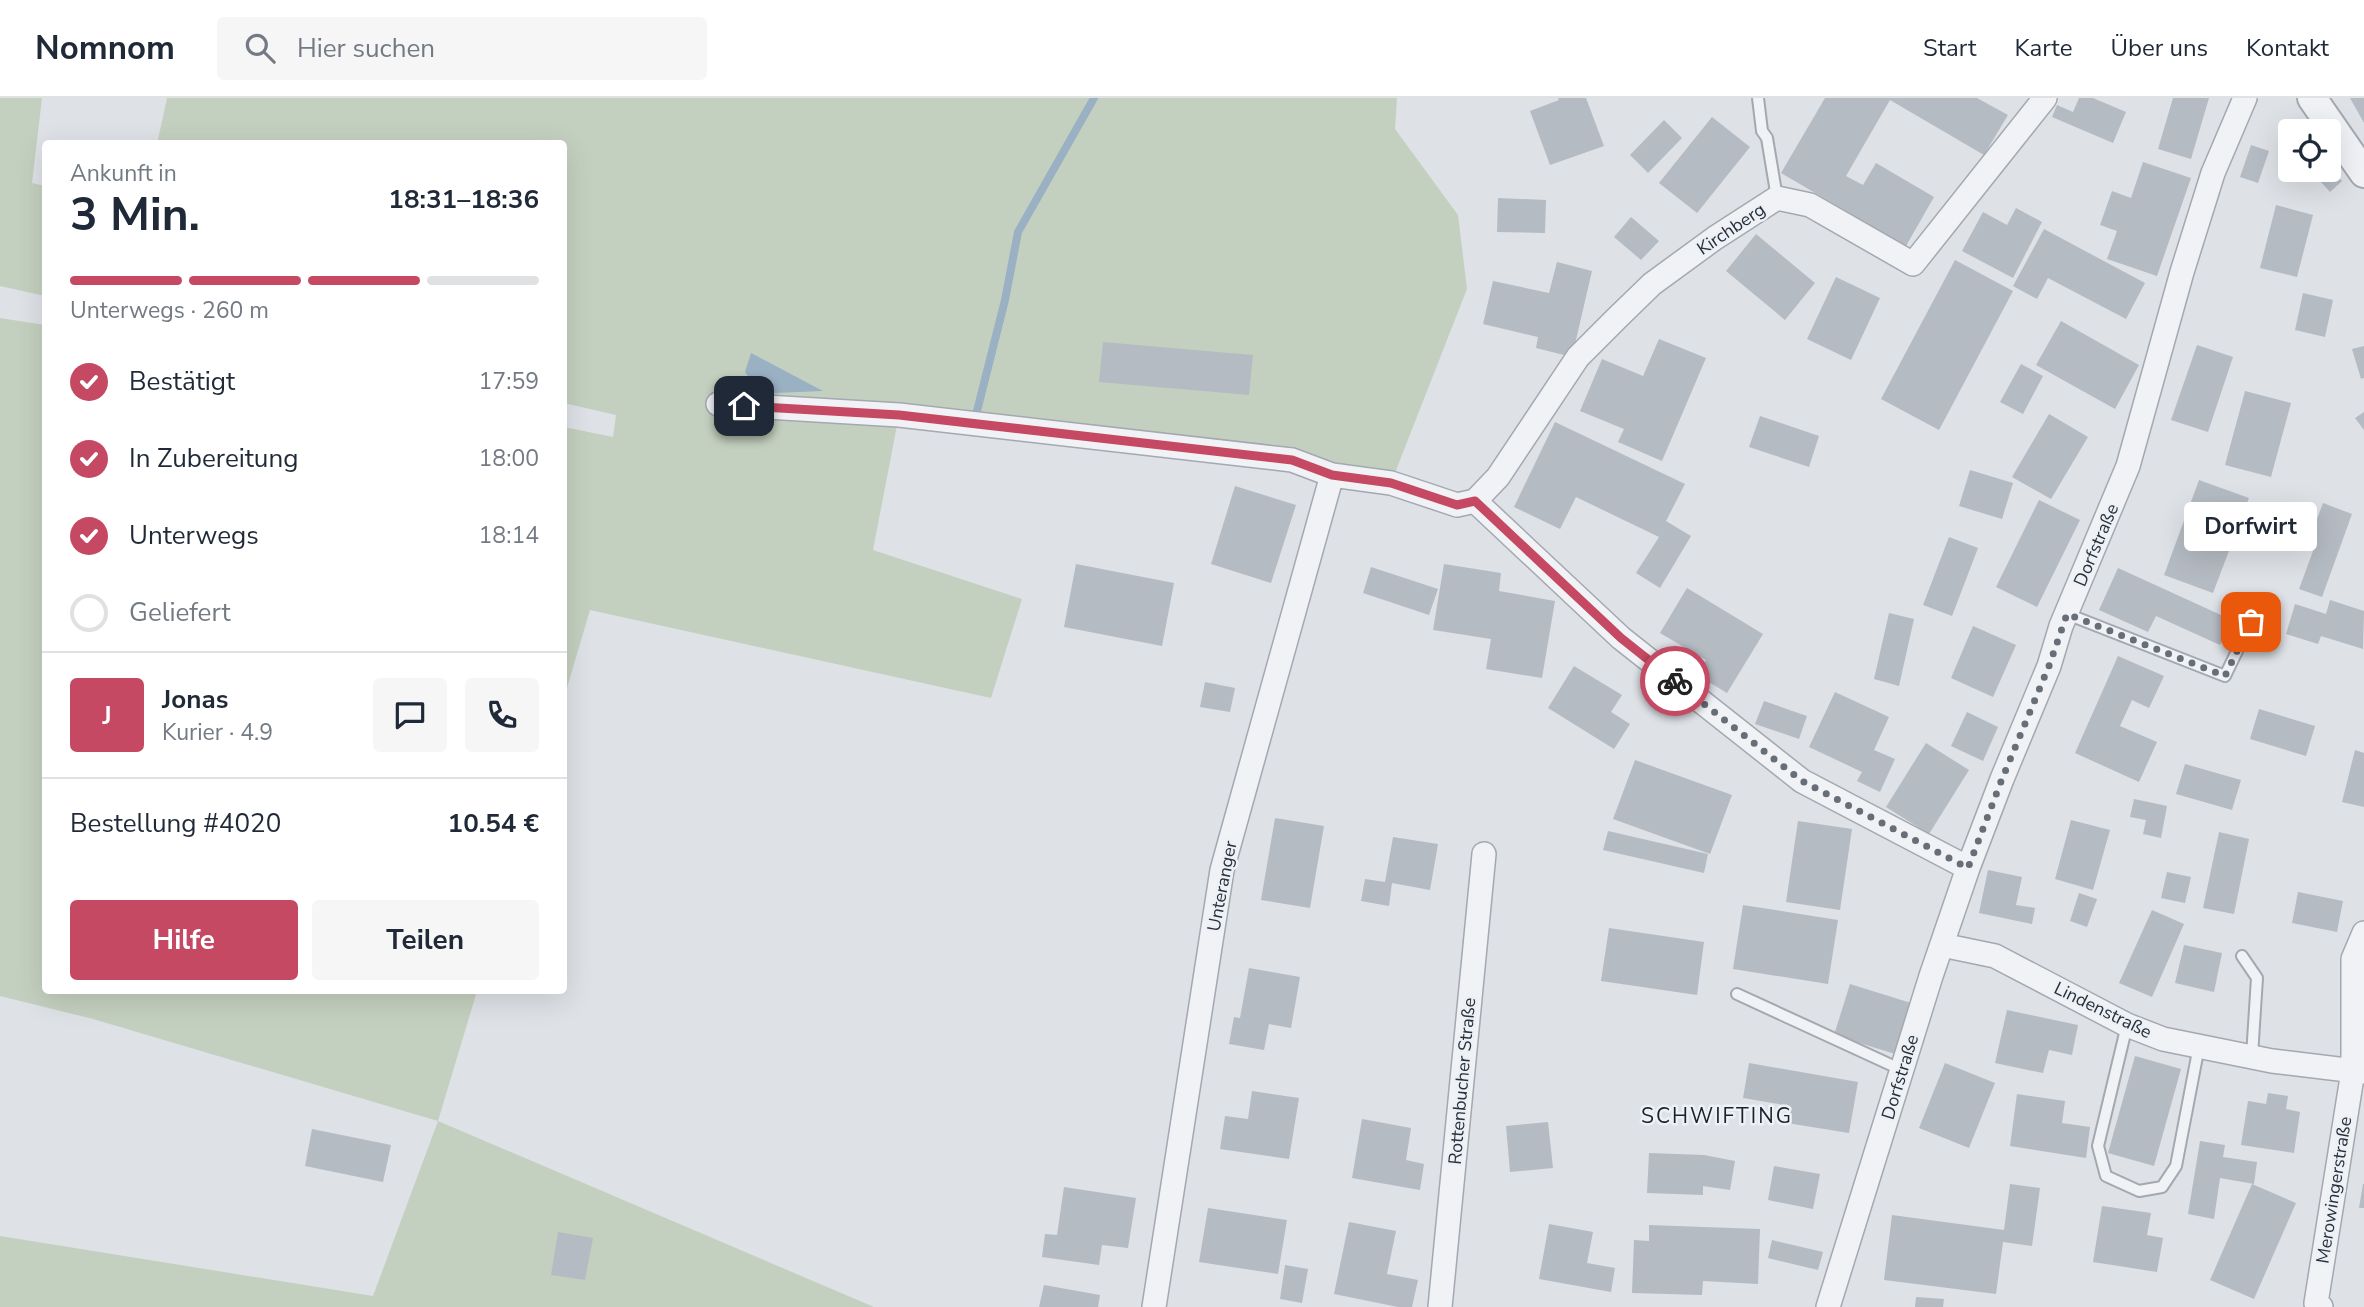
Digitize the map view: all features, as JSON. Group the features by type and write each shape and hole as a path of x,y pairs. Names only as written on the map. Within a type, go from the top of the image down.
{"street":[{"name":"Kirchberg","path":"1475,501 1498,477 1578,357 1652,284 1715,238 1777,198 1810,205 1913,264 2045,98"},
{"name":"Dorfstraße","path":"1828,1307 1968,868 2040,690 2067,614 2129,466 2205,198 2245,98"},
{"path":"2312,98 2364,173"},
{"path":"718,404 899,415 1292,460 1332,475 1391,483 1457,505 1475,501 1621,638 1802,781 1968,868"},
{"name":"Unteranger","path":"1154,1307 1222,870 1332,475"},
{"name":"Rottenbucher Straße","path":"1440,1307 1484,854"},
{"path":"2358,1071 2353,959 2364,933"},
{"name":"Lindenstraße","path":"1942,945 1995,956 2127,1024 2163,1039 2252,1056 2358,1071"},
{"name":"Merowingerstraße","path":"2316,1306 2358,1071"}],"lane":[{"path":"1758,98 1762,131 1767,138 1777,198"},
{"path":"2067,614 2225,676 2251,622"},
{"path":"2242,956 2257,978 2252,1056"},
{"path":"1737,994 1902,1070"},
{"path":"2127,1024 2098,1146 2106,1176 2139,1191 2162,1186 2176,1166 2199,1046"}],"green space":[{"path":"0,98 42,98 32,183 42,185 42,295 0,286"},
{"path":"167,98 1397,98 1395,129 1458,215 1467,289 1391,483 899,415 873,550 1022,599 991,698 590,610 567,688 567,428 613,437 616,415 567,404 567,140 158,140"},
{"path":"0,318 42,325 42,994 476,994 438,1121 93,1019 0,996"},
{"path":"438,1121 874,1307 0,1307 0,1236 373,1296"}],"water":[{"path":"751,353 823,391 775,393 756,387 745,372"}],"building":[{"path":"1558,98 1586,98 1604,146 1550,165 1530,111 1559,100"},
{"path":"1825,98 1977,98 2008,115 1984,155 1890,100 1846,176 1863,185 1876,163 1934,197 1906,246 1781,173"},
{"path":"2079,98 2093,98 2126,112 2113,143 2052,117 2057,105 2073,112"},
{"path":"2173,98 2209,98 2191,159 2158,149"},
{"path":"2350,98 2364,98 2364,123"},
{"path":"1712,117 1750,147 1697,213 1659,183"},
{"path":"1664,120 1682,138 1648,173 1630,155"},
{"path":"2251,145 2269,151 2258,183 2240,177"},
{"path":"2143,162 2191,178 2157,276 2107,259 2117,231 2100,225 2112,191 2131,198"},
{"path":"2321,182 2341,182 2330,192"},
{"path":"1498,198 1546,200 1545,233 1497,232"},
{"path":"2276,205 2313,215 2297,277 2260,268"},
{"path":"2016,208 2042,222 2013,278 1962,251 1983,212 2007,225"},
{"path":"1631,217 1659,241 1641,260 1614,237"},
{"path":"2044,229 2145,283 2126,319 2048,278 2037,299 2013,286"},
{"path":"1756,234 1815,283 1785,320 1726,271"},
{"path":"1955,260 2013,291 1939,430 1881,399"},
{"path":"1557,262 1592,271 1572,357 1536,348 1538,337 1483,324 1493,281 1549,293"},
{"path":"1836,277 1880,298 1851,360 1807,339"},
{"path":"2303,293 2333,300 2325,337 2295,330"},
{"path":"2061,321 2139,365 2115,409 2036,365"},
{"path":"1659,339 1706,358 1662,461 1618,442 1624,429 1580,411 1602,359 1643,376"},
{"path":"1103,342 1253,355 1249,395 1099,382"},
{"path":"2197,345 2233,357 2208,432 2171,420"},
{"path":"2364,346 2364,378 2361,379 2352,349"},
{"path":"2021,364 2043,376 2023,414 2000,402"},
{"path":"2245,391 2291,403 2271,477 2225,465"},
{"path":"2364,412 2364,430 2355,418"},
{"path":"2049,414 2088,437 2051,499 2012,477"},
{"path":"1760,416 1819,436 1809,467 1749,447"},
{"path":"1555,422 1685,484 1666,521 1691,536 1660,588 1636,573 1659,537 1576,497 1560,529 1514,507"},
{"path":"1970,470 2013,483 2002,519 1959,506"},
{"path":"2199,480 2249,498 2213,593 2164,575"},
{"path":"1235,486 1296,505 1271,583 1211,564"},
{"path":"2039,500 2080,520 2037,607 1996,587"},
{"path":"2323,503 2352,514 2322,597 2299,589 2316,543 2309,540"},
{"path":"1949,537 1978,548 1952,616 1923,605"},
{"path":"1076,564 1174,583 1162,646 1064,627"},
{"path":"1444,564 1501,573 1499,591 1555,601 1542,678 1486,669 1491,639 1433,630"},
{"path":"1371,567 1438,589 1429,615 1363,593"},
{"path":"2118,568 2232,620 2220,645 2156,616 2148,632 2099,610"},
{"path":"1687,588 1763,634 1727,693 1697,675 1706,660 1660,633"},
{"path":"2330,600 2364,611 2363,649 2321,636 2318,644 2286,634 2295,604 2326,614"},
{"path":"1889,613 1914,619 1899,686 1874,679"},
{"path":"1973,626 2016,645 1993,697 1951,678"},
{"path":"2118,656 2164,676 2149,708 2132,700 2120,726 2157,742 2139,782 2075,753"},
{"path":"1574,666 1622,695 1611,712 1630,724 1614,749 1548,708"},
{"path":"1205,682 1235,688 1230,712 1200,707"},
{"path":"1835,692 1889,717 1874,750 1895,759 1880,792 1857,781 1862,772 1809,747"},
{"path":"1764,701 1807,716 1799,739 1755,724"},
{"path":"2259,709 2315,726 2306,756 2250,739"},
{"path":"1967,712 1998,727 1983,761 1951,746"},
{"path":"1926,743 1969,770 1929,834 1886,807"},
{"path":"2355,750 2364,753 2364,807 2342,802"},
{"path":"1635,760 1732,795 1710,854 1613,819"},
{"path":"2185,764 2241,780 2232,810 2176,794"},
{"path":"2134,799 2167,806 2161,838 2143,834 2146,820 2130,817"},
{"path":"1275,818 1324,826 1310,908 1261,900"},
{"path":"2071,820 2110,830 2093,890 2055,879"},
{"path":"1798,821 1852,829 1840,910 1786,902"},
{"path":"1608,831 1708,854 1704,873 1603,850"},
{"path":"2219,832 2249,839 2234,914 2203,908"},
{"path":"1393,837 1438,844 1430,890 1392,883 1389,906 1361,901 1365,879 1385,882"},
{"path":"1988,870 2022,877 2016,905 2035,908 2032,924 1979,913"},
{"path":"2167,872 2191,877 2185,903 2161,898"},
{"path":"2298,892 2343,901 2337,932 2292,923"},
{"path":"2079,893 2097,899 2087,927 2070,921"},
{"path":"1743,905 1838,920 1828,984 1733,969"},
{"path":"2152,910 2184,924 2152,997 2119,983"},
{"path":"1609,928 1704,942 1697,995 1601,981"},
{"path":"2184,945 2222,953 2214,992 2175,983"},
{"path":"1249,968 1300,977 1291,1028 1269,1024 1264,1050 1229,1044 1234,1017 1240,1018"},
{"path":"1850,984 1911,1003 1895,1054 1834,1035"},
{"path":"2007,1010 2078,1025 2072,1055 2049,1050 2043,1073 1995,1063"},
{"path":"2135,1056 2181,1069 2154,1166 2108,1153"},
{"path":"1749,1063 1858,1082 1849,1133 1787,1123 1790,1106 1743,1098"},
{"path":"1945,1063 1995,1083 1969,1148 1919,1128"},
{"path":"1252,1091 1299,1098 1289,1159 1220,1149 1225,1116 1248,1119"},
{"path":"2268,1093 2288,1096 2286,1109 2300,1112 2294,1153 2241,1145 2248,1101 2266,1104"},
{"path":"2017,1094 2065,1101 2062,1123 2090,1127 2086,1158 2010,1146"},
{"path":"1362,1119 1411,1128 1406,1160 1424,1164 1420,1190 1352,1178"},
{"path":"1548,1122 1553,1168 1510,1172 1506,1126"},
{"path":"312,1129 391,1145 383,1182 305,1166"},
{"path":"2200,1141 2225,1145 2223,1157 2257,1162 2254,1184 2220,1178 2214,1219 2188,1214"},
{"path":"1649,1153 1704,1155 1735,1161 1730,1190 1703,1186 1703,1195 1647,1193"},
{"path":"1774,1166 1820,1174 1813,1209 1768,1200"},
{"path":"2010,1184 2040,1188 2032,1246 2003,1242 1996,1294 1884,1280 1892,1215 2004,1230"},
{"path":"2252,1184 2296,1203 2254,1299 2210,1280"},
{"path":"2363,1184 2364,1208 2359,1208"},
{"path":"1064,1187 1136,1198 1128,1248 1102,1245 1099,1265 1042,1257 1045,1234 1057,1235"},
{"path":"2102,1206 2151,1213 2147,1235 2163,1238 2157,1272 2093,1262"},
{"path":"1208,1208 1287,1220 1278,1274 1199,1262"},
{"path":"1349,1222 1396,1231 1387,1274 1418,1280 1412,1307 1398,1307 1334,1294"},
{"path":"1549,1224 1593,1232 1587,1263 1615,1268 1611,1292 1539,1279"},
{"path":"1649,1225 1760,1229 1758,1284 1703,1281 1702,1295 1632,1293 1634,1240 1649,1241"},
{"path":"558,1232 593,1238 585,1280 551,1275"},
{"path":"1772,1240 1823,1252 1818,1270 1768,1258"},
{"path":"1285,1265 1308,1269 1302,1303 1280,1299"},
{"path":"1044,1285 1100,1295 1098,1307 1039,1307"},
{"path":"1916,1297 1944,1299 1943,1307 1915,1307"}],"waterway":[{"path":"977,411 1005,300 1018,232 1094,98"}],"way so far":[{"path":"1675,681 1802,781 1968,868 2035,702 2067,614 2225,676 2251,622"}],"place":[{"name":"Dorfwirt","path":"2251,622"}],"district":[{"name":"SCHWIFTING","path":"1717,1116"}],"route":[{"path":"744,406 899,415 1292,460 1332,475 1391,483 1457,505 1475,501 1621,638 1675,681"}]}
